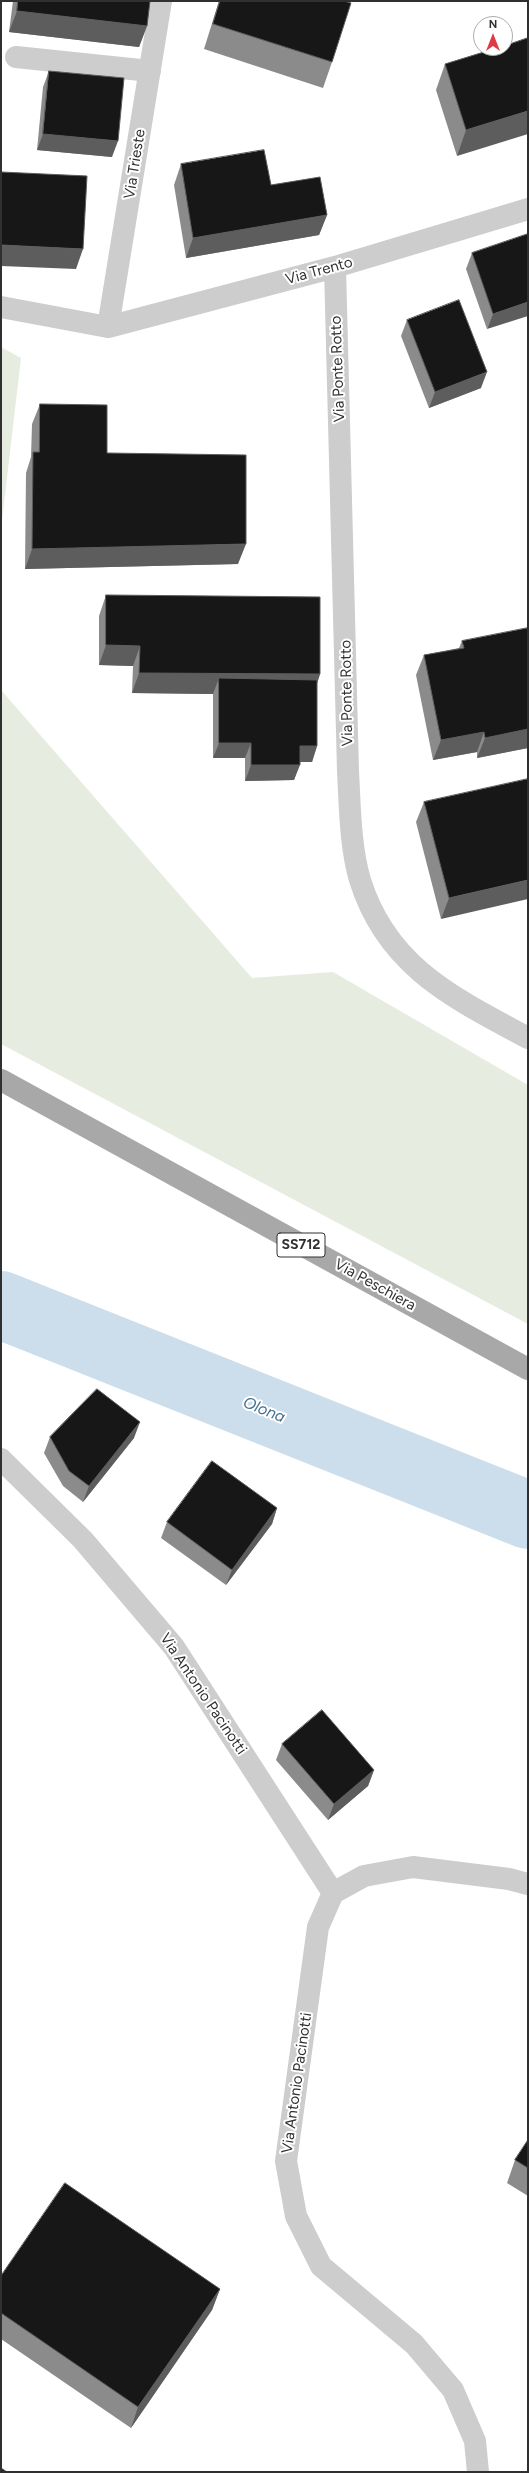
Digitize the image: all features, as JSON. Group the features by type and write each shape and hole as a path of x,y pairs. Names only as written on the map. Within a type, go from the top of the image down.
{"main road":[{"name":"Via Peschiera","path":"1,1080 528,1369"}],"street":[{"name":"Via Trieste","path":"108,327 161,1"},
{"path":"16,57 150,71"},
{"name":"Via Trento","path":"108,327 335,267 528,209"},
{"name":"Via Ponte Rotto","path":"335,267 348,771 351,815 360,880 381,924 412,965 454,998 528,1038"},
{"path":"1,307 108,327"},
{"name":"Via Antonio Pacinotti","path":"1,1459 83,1540 174,1647 333,1893 318,1927 286,2161 296,2216 321,2266 414,2344 453,2390 475,2441 478,2472"},
{"path":"333,1893 364,1876 413,1868 509,1879 528,1884"}],"shaded area":[{"path":"1,347 21,358 1,529"},
{"path":"1,690 252,978 333,972 528,1085 528,1324 1,1044"}],"building":[{"path":"18,1 150,1 147,26 17,11"},
{"path":"220,1 344,1 351,3 332,62 213,24"},
{"path":"528,38 528,111 466,130 445,64 473,55 513,56 513,43"},
{"path":"49,71 124,78 118,141 43,134"},
{"path":"264,150 271,185 320,177 327,215 193,238 181,164"},
{"path":"1,172 87,176 83,249 1,245"},
{"path":"528,234 528,302 493,314 472,253"},
{"path":"459,300 487,372 435,392 407,320"},
{"path":"40,404 107,405 107,453 246,455 246,544 32,549 33,452 39,452"},
{"path":"106,595 320,597 320,674 139,673 140,646 106,645"},
{"path":"528,628 528,729 485,738 484,732 441,740 424,655 464,648 462,641"},
{"path":"219,678 317,680 317,746 300,746 300,765 251,765 251,743 219,743"},
{"path":"528,779 528,880 449,898 424,802"},
{"path":"97,1389 140,1422 89,1486 69,1471 50,1437"},
{"path":"212,1461 277,1508 232,1570 167,1522"},
{"path":"322,1710 374,1770 334,1804 282,1744"},
{"path":"528,2140 528,2168 515,2160"},
{"path":"65,2183 220,2289 138,2407 1,2313 1,2276"},
{"path":"1,2468 7,2472 1,2472"}],"waterway":[{"name":"Olona","path":"1,1305 528,1515"}]}
